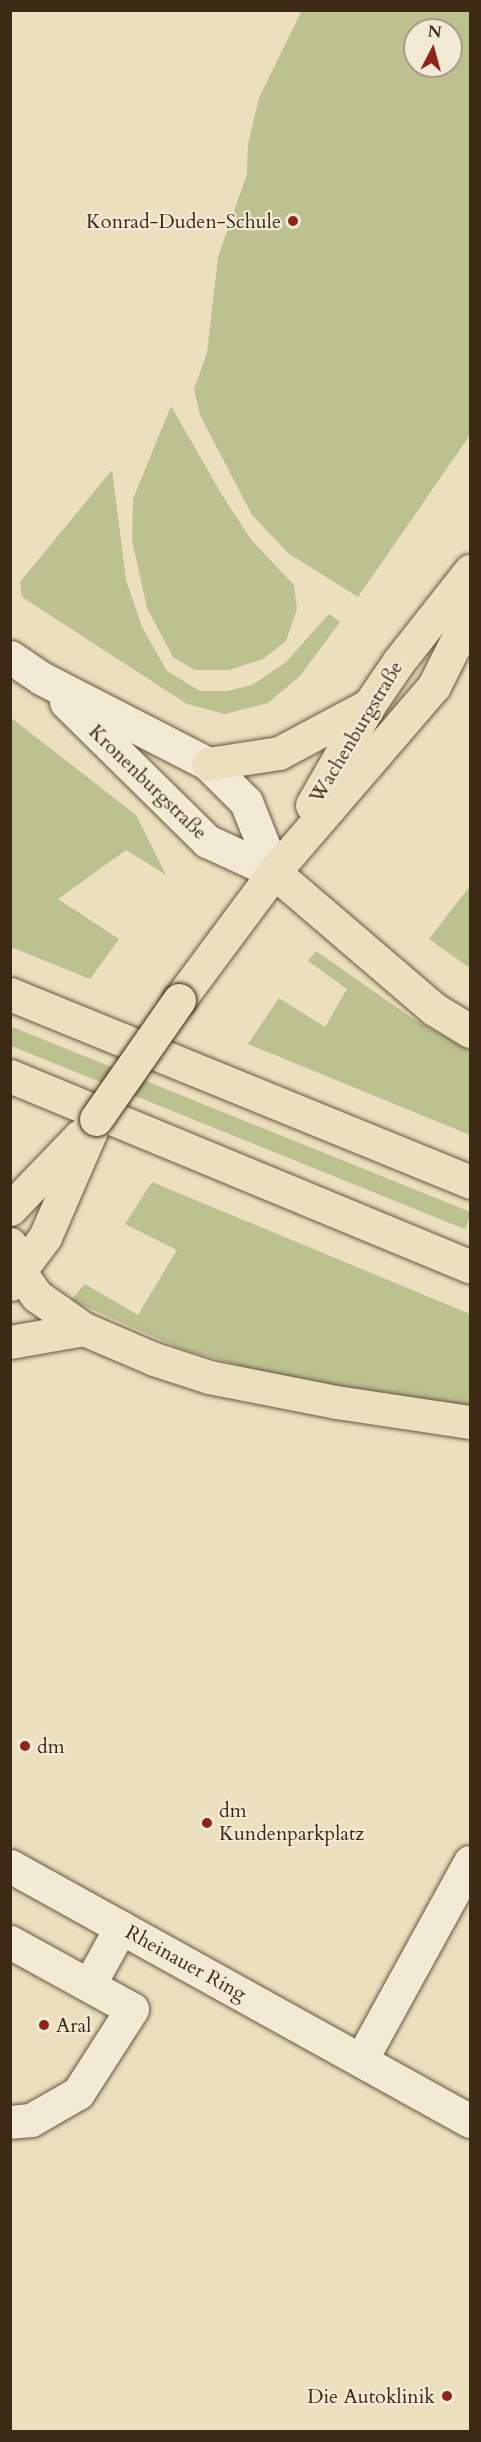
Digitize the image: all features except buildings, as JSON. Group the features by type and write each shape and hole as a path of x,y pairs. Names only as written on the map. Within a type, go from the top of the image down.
{"main road":[{"name":"Wachenburgstraße","path":"274,872 369,705 399,661 471,570"},
{"name":"Wachenburgstraße","path":"10,1209 96,1119 274,872 434,686 471,614"},
{"path":"208,764 279,753 369,705"},
{"path":"274,872 434,1009 471,1031"},
{"path":"10,994 471,1182"},
{"path":"10,1076 471,1267"},
{"name":"Wachenburgstraße","path":"14,1267 45,1237 96,1119"},
{"path":"14,1267 37,1296 84,1329 154,1359 209,1377 336,1402 471,1422"},
{"path":"10,1342 84,1329"}],"street":[{"name":"Kronenburgstraße","path":"10,657 41,678 208,764 246,802 274,872"},
{"name":"Kronenburgstraße","path":"41,678 207,841 274,872"},
{"path":"361,2060 471,1862"},
{"name":"Rheinauer Ring","path":"13,1875 121,1927 471,2121"},
{"path":"89,1985 121,1927"},
{"path":"10,1942 132,2009 78,2093 31,2120 10,2122"}],"green space":[{"name":"Konrad-Duden-Schule","path":"302,10 470,11 470,435 358,597 288,553 252,515 200,415 194,389 207,353 218,257 247,174 248,144 259,98"},
{"path":"171,406 222,495 252,541 294,585 297,609 286,641 263,659 229,670 195,670 173,657 147,608 132,540 133,499"},
{"path":"112,470 126,580 142,627 167,671 200,691 227,691 252,685 286,662 329,614 340,622 300,676 268,703 225,714 187,704 22,597 20,582"},
{"path":"10,717 136,815 166,875 126,850 58,899 119,939 90,979 11,947"},
{"path":"470,886 470,968 429,939"},
{"path":"316,951 409,1016 470,1051 470,1135 248,1044 279,998 325,1027 347,989 308,961"},
{"path":"10,1026 470,1212 465,1229 10,1045"},
{"path":"152,1182 470,1314 470,1407 297,1382 181,1349 71,1300 85,1284 138,1315 177,1250 125,1224"}],"place":[{"name":"Konrad-Duden-Schule","path":"293,221"},
{"name":"dm","path":"25,1746"},
{"name":"dm Kundenparkplatz","path":"207,1823"},
{"name":"Aral","path":"44,2025"},
{"name":"Die Autoklinik","path":"447,2396"}]}
